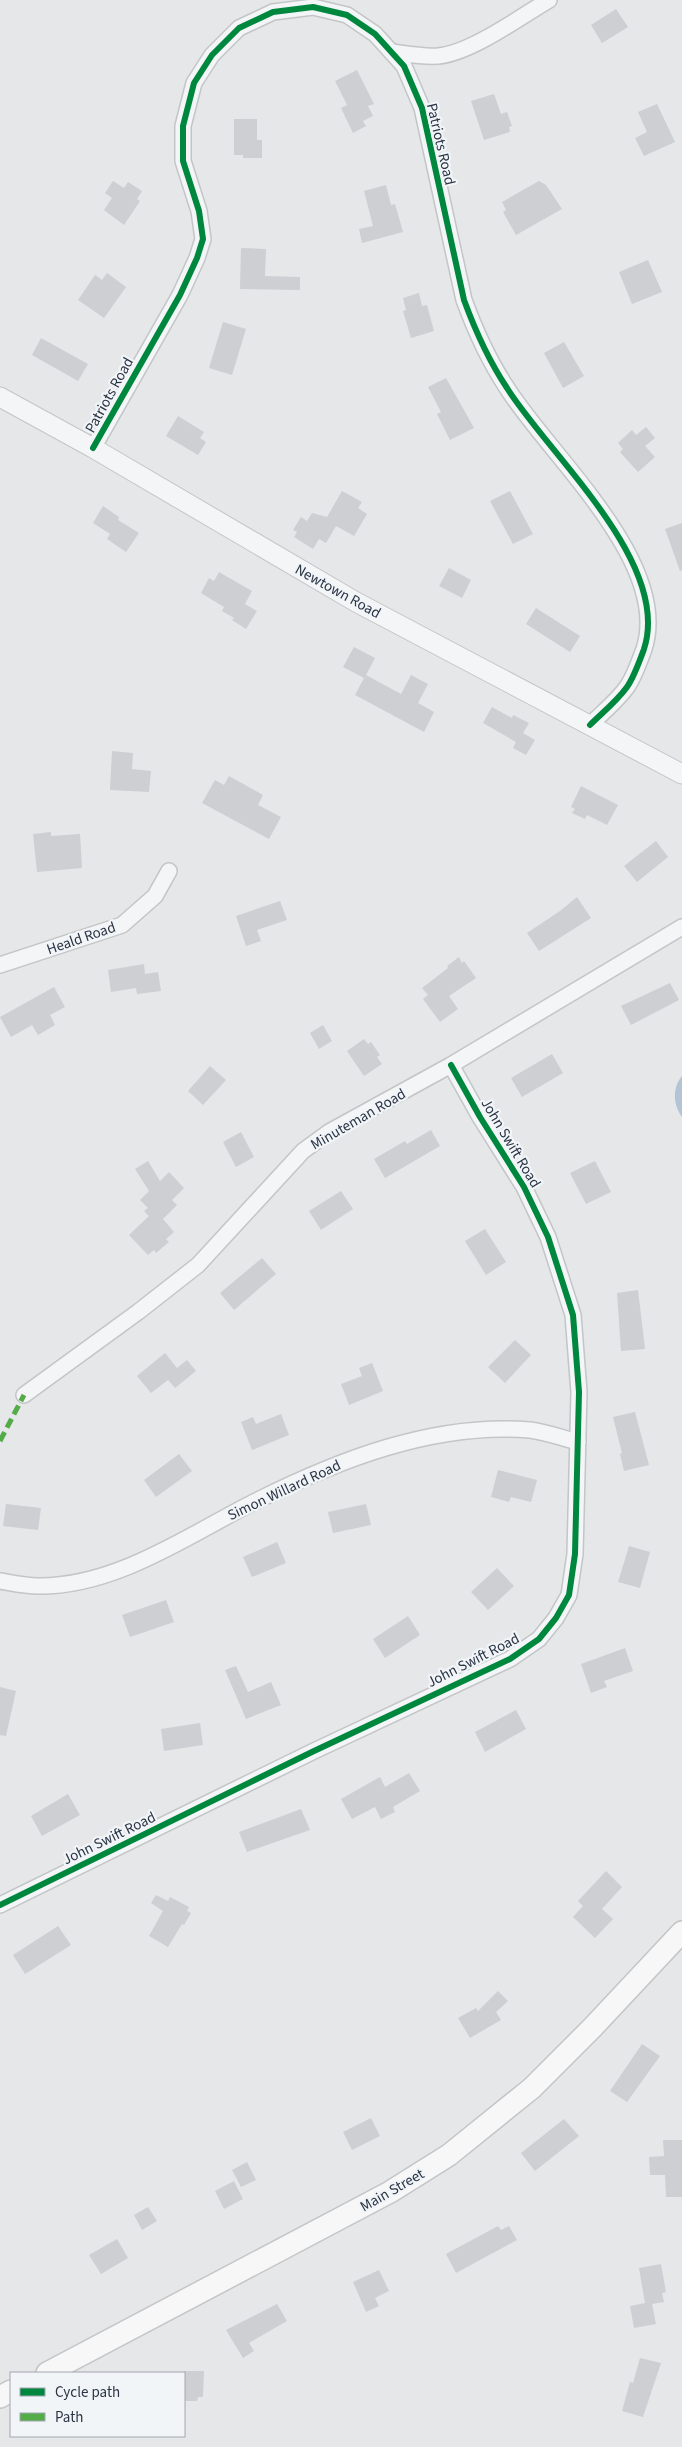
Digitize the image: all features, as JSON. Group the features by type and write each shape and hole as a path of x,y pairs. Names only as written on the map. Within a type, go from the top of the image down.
{"main road":[{"name":"Main Street","path":"49,2372 382,2197 449,2155 532,2088 594,2027 682,1932"}],"street":[{"path":"392,52 421,56 440,56 459,51 549,0"},
{"name":"Patriots Road","path":"93,448 180,295 203,240 199,212 183,161 182,126 194,83 212,55 239,28 273,12 313,7 347,15 375,34 404,66 422,108 453,254 472,321 507,388 546,443 582,484 626,547 643,589 647,614 644,647 628,686 590,725"},
{"name":"Newtown Road","path":"0,397 93,448 356,602 682,774"},
{"name":"Heald Road","path":"0,966 122,925 155,896 169,870"},
{"name":"Minuteman Road","path":"24,1395 130,1318 198,1265 303,1151 329,1132 451,1065 682,927"},
{"name":"John Swift Road","path":"0,1905 314,1751 510,1659 539,1639 556,1618 569,1595 575,1554 579,1392 573,1315 548,1237 524,1187 480,1117 451,1065"},
{"name":"Simon Willard Road","path":"0,1581 36,1586 62,1585 116,1572 255,1502 329,1468 427,1438 475,1430 531,1430 578,1442"}],"water":[{"path":"682,1076 682,1117 675,1102 675,1091"}],"building":[{"path":"616,9 628,27 602,43 591,25"},
{"path":"357,70 374,104 368,106 373,116 363,121 366,126 353,133 341,108 347,105 335,81"},
{"path":"494,94 501,114 507,112 512,126 509,127 510,132 484,140 471,101"},
{"path":"657,104 675,142 644,156 635,138 647,132 638,112"},
{"path":"234,119 257,119 257,140 262,140 262,158 243,158 243,155 234,155"},
{"path":"113,181 124,188 128,182 142,191 137,199 140,201 124,225 104,210 112,198 105,193"},
{"path":"539,181 546,185 562,209 516,235 503,212 506,210 502,202"},
{"path":"386,185 391,205 395,204 403,232 362,243 359,229 373,226 364,191"},
{"path":"241,248 266,249 265,276 300,277 300,290 240,289"},
{"path":"648,260 662,292 632,304 619,272"},
{"path":"107,273 126,287 104,318 78,300 95,275 102,280"},
{"path":"419,293 422,306 427,305 434,331 411,338 403,311 406,310 403,298"},
{"path":"223,322 246,329 232,375 209,368"},
{"path":"41,338 88,364 78,381 32,355"},
{"path":"564,342 584,376 563,388 544,353"},
{"path":"446,378 474,428 450,440 437,414 441,412 428,387"},
{"path":"178,416 204,432 200,438 206,442 198,455 166,436"},
{"path":"646,427 655,438 645,446 655,457 638,472 620,452 623,449 618,443 632,430 636,435"},
{"path":"342,491 362,502 358,508 367,514 354,536 336,526 326,543 319,539 313,549 294,537 297,532 293,530 301,517 307,521 312,513 327,517"},
{"path":"510,491 533,534 513,544 490,501"},
{"path":"103,506 119,517 118,520 139,533 126,552 107,539 110,534 93,523"},
{"path":"682,523 682,570 680,571 665,529"},
{"path":"449,568 471,580 462,598 439,586"},
{"path":"219,572 252,591 245,604 257,611 246,629 232,620 234,618 222,611 224,607 201,593 209,578 214,581"},
{"path":"536,608 580,636 570,652 526,624"},
{"path":"354,647 375,658 366,675 401,694 411,675 428,684 418,703 434,712 424,732 355,695 364,678 343,667"},
{"path":"492,707 512,718 513,715 529,723 523,733 535,740 526,755 513,748 516,742 483,723"},
{"path":"112,751 133,753 132,769 151,771 149,792 110,790"},
{"path":"229,776 263,795 258,805 281,817 269,839 202,803 215,780 224,785"},
{"path":"581,786 618,805 607,825 587,815 585,819 572,813 575,809 571,807"},
{"path":"51,832 51,836 80,834 82,868 37,872 33,834"},
{"path":"656,841 668,857 637,882 624,866"},
{"path":"577,897 591,918 539,951 527,933"},
{"path":"280,901 287,920 257,930 261,941 246,946 236,916"},
{"path":"459,957 476,978 449,996 458,1009 440,1022 423,999 428,995 422,988"},
{"path":"144,964 145,974 158,972 161,991 137,994 136,988 111,992 108,970"},
{"path":"670,983 679,1000 631,1025 621,1006"},
{"path":"54,987 65,1007 50,1015 55,1025 38,1035 32,1025 11,1037 0,1017"},
{"path":"323,1025 332,1041 319,1049 310,1033"},
{"path":"364,1039 368,1044 371,1042 380,1055 377,1057 382,1064 364,1076 347,1051"},
{"path":"552,1054 563,1073 522,1097 511,1078"},
{"path":"210,1066 226,1080 203,1105 188,1091"},
{"path":"431,1130 440,1146 385,1178 374,1159 405,1141 407,1144"},
{"path":"241,1132 254,1157 236,1167 223,1142"},
{"path":"148,1161 160,1181 169,1172 184,1188 172,1200 177,1205 163,1219 174,1232 166,1239 169,1242 156,1253 154,1250 148,1255 129,1235 149,1216 144,1211 148,1208 140,1200 149,1191 135,1169"},
{"path":"595,1161 611,1192 586,1204 570,1173"},
{"path":"341,1191 353,1209 321,1230 309,1211"},
{"path":"485,1229 506,1262 486,1275 465,1241"},
{"path":"262,1258 276,1274 234,1310 220,1293"},
{"path":"638,1290 645,1349 621,1351 617,1293"},
{"path":"515,1340 531,1355 505,1383 488,1367"},
{"path":"165,1353 177,1368 187,1360 196,1371 175,1388 168,1380 151,1393 137,1376"},
{"path":"372,1363 383,1391 349,1405 341,1384 362,1376 359,1368"},
{"path":"635,1412 649,1465 624,1471 620,1454 622,1453 613,1417"},
{"path":"281,1414 289,1435 252,1450 241,1422 253,1417 256,1424"},
{"path":"179,1454 192,1471 156,1497 144,1480"},
{"path":"498,1470 537,1480 531,1502 511,1497 509,1502 491,1497"},
{"path":"6,1504 41,1508 38,1530 3,1526"},
{"path":"366,1504 371,1525 333,1533 328,1512"},
{"path":"277,1542 286,1563 252,1577 243,1557"},
{"path":"629,1546 650,1552 640,1588 618,1582"},
{"path":"497,1568 514,1586 488,1610 471,1592"},
{"path":"166,1600 174,1622 130,1637 122,1615"},
{"path":"408,1616 420,1635 385,1658 373,1639"},
{"path":"625,1648 633,1671 604,1681 607,1687 591,1693 581,1664"},
{"path":"236,1666 248,1692 271,1682 281,1705 246,1719 225,1670"},
{"path":"0,1687 16,1691 6,1736 0,1735"},
{"path":"516,1710 526,1729 485,1752 475,1732"},
{"path":"200,1723 203,1745 164,1751 161,1729"},
{"path":"409,1773 420,1791 393,1807 395,1812 381,1819 375,1807 352,1819 341,1799 380,1777 385,1787"},
{"path":"68,1794 80,1815 42,1836 31,1816"},
{"path":"301,1809 310,1830 247,1852 239,1832"},
{"path":"606,1871 622,1887 602,1909 613,1919 595,1938 573,1917 583,1906 578,1901"},
{"path":"156,1895 168,1901 170,1897 189,1907 187,1911 191,1913 168,1947 149,1936 163,1911 151,1903"},
{"path":"58,1926 71,1945 25,1974 13,1955"},
{"path":"498,1991 508,2001 496,2012 501,2020 470,2038 458,2018 476,2008 478,2011"},
{"path":"642,2044 660,2056 627,2102 610,2091"},
{"path":"371,2118 380,2136 352,2150 343,2132"},
{"path":"564,2119 579,2136 535,2171 521,2153"},
{"path":"663,2140 682,2140 682,2197 666,2197 665,2175 650,2175 649,2157 664,2156"},
{"path":"247,2162 256,2180 241,2187 232,2170"},
{"path":"234,2181 243,2199 224,2209 215,2191"},
{"path":"148,2207 157,2221 142,2230 134,2215"},
{"path":"498,2226 501,2230 509,2226 517,2240 456,2273 446,2254"},
{"path":"117,2239 128,2258 101,2274 89,2255"},
{"path":"661,2264 666,2292 662,2293 664,2302 652,2304 656,2324 634,2328 630,2306 645,2303 639,2268"},
{"path":"379,2270 389,2291 375,2298 379,2306 366,2312 353,2282"},
{"path":"277,2304 287,2321 249,2343 254,2351 243,2358 226,2330"},
{"path":"640,2358 661,2363 643,2417 622,2411 630,2382 633,2383"},
{"path":"204,2371 203,2397 198,2397 197,2401 185,2401 184,2372"}],"marked path":[{"path":"0,1441 24,1395"}],"cycle path":[{"path":"93,448 180,295 197,258 203,239 199,211 183,161 183,126 194,83 212,55 239,28 273,12 313,7 347,15 375,34 404,66 422,108 464,300 488,356 500,378 526,415 602,511 624,546 640,581 648,616 644,649 627,687 590,725"},
{"path":"0,1905 314,1751 510,1659 539,1639 556,1618 569,1595 575,1554 579,1392 573,1315 548,1237 524,1187 480,1117 451,1065"}]}
